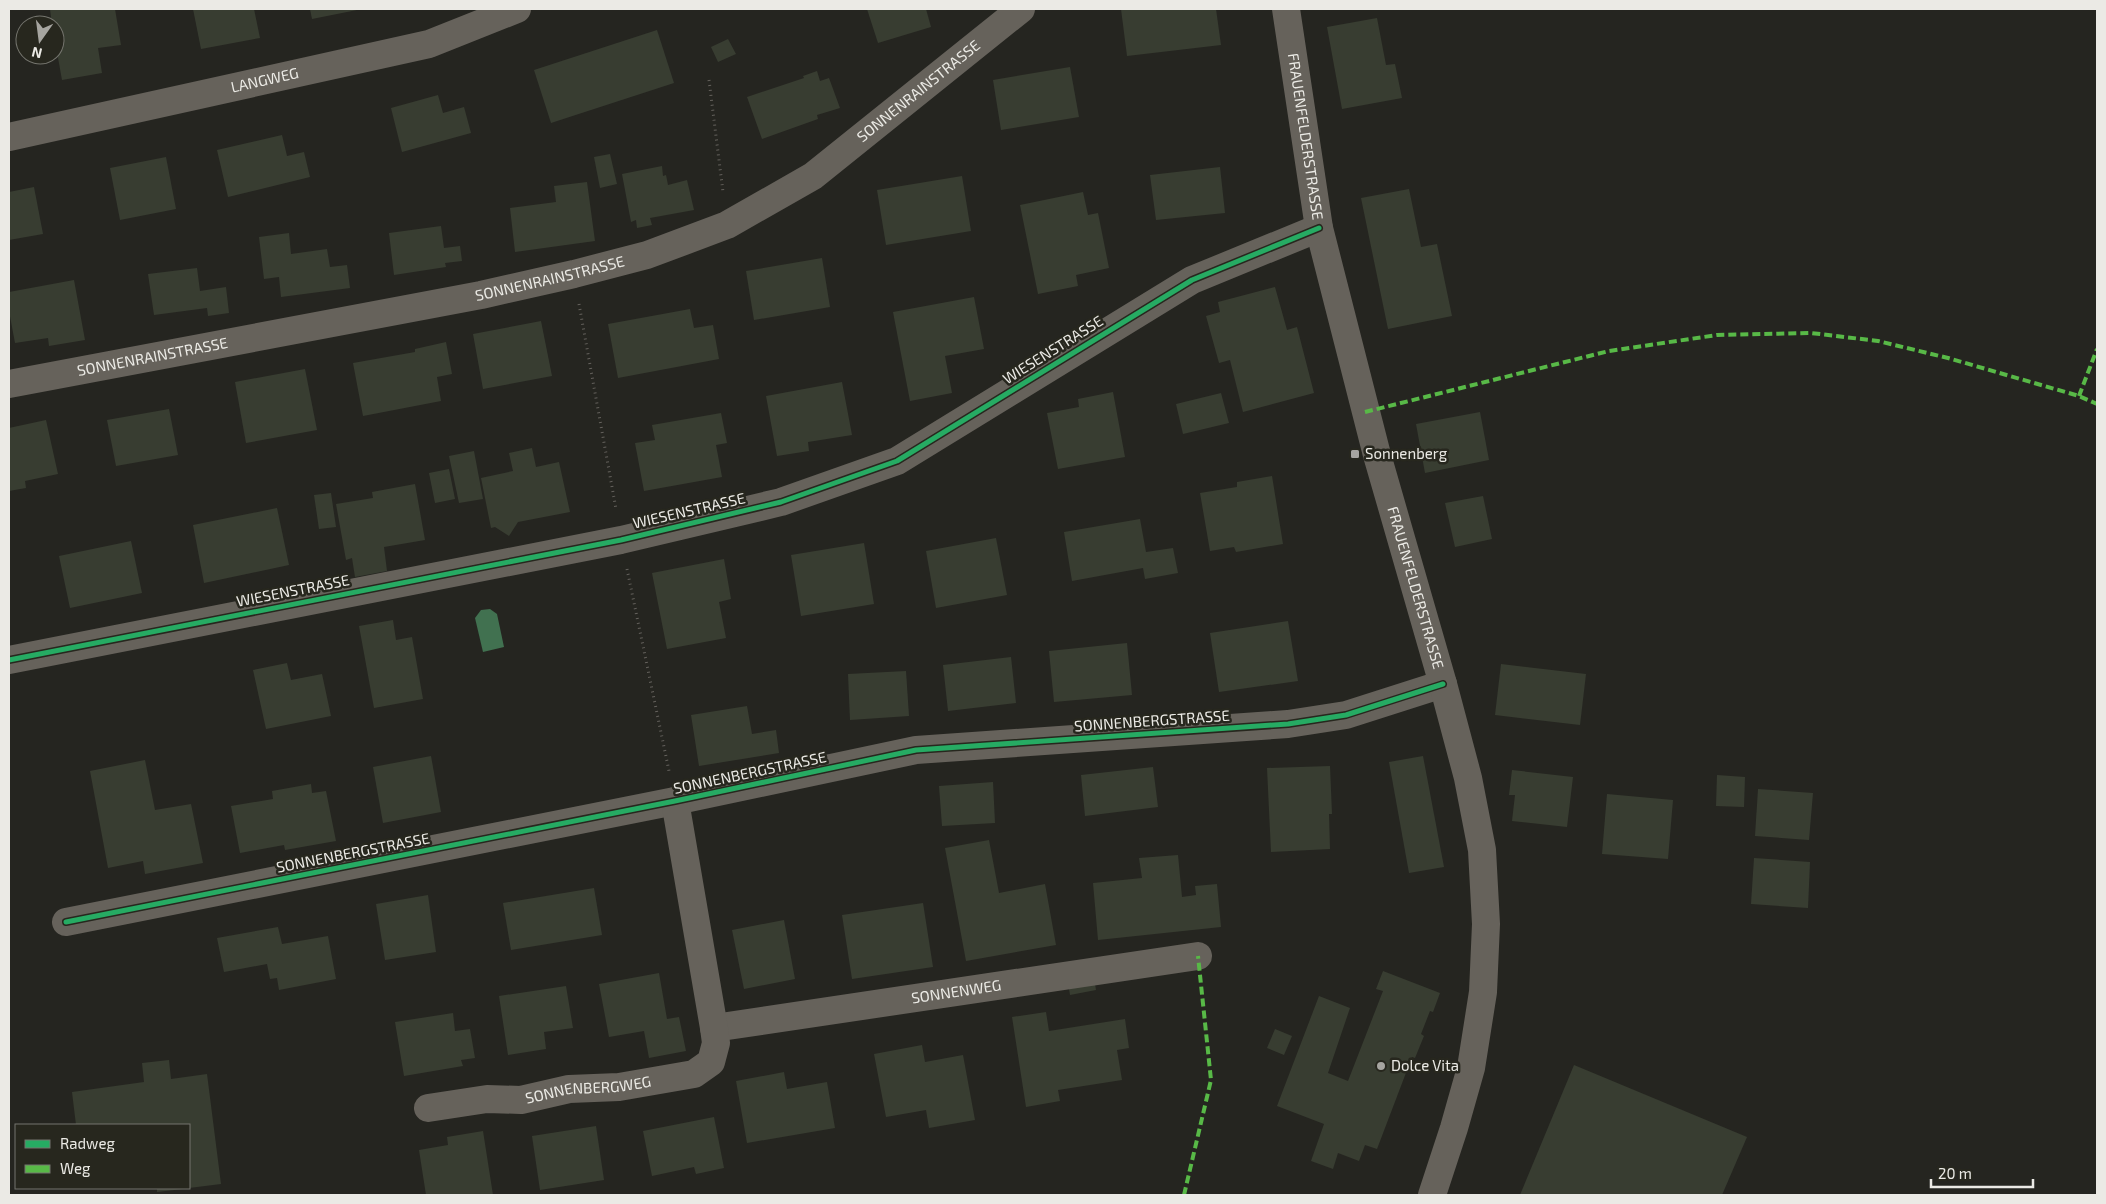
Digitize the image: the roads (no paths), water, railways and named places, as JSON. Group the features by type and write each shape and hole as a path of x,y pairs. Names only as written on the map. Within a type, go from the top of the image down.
{"street":[{"name":"LANGWEG","path":"9,137 429,44 517,9"},
{"name":"SONNENRAINSTRASSE","path":"9,384 481,294 574,274 647,255 727,225 813,176 1021,9"},
{"name":"FRAUENFELDERSTRASSE","path":"1286,9 1319,228 1374,446 1443,684 1468,778 1482,850 1486,924 1483,992 1471,1068 1432,1195"},
{"name":"WIESENSTRASSE","path":"9,660 621,540 781,502 897,461 1192,280 1319,228"},
{"name":"SONNENBERGSTRASSE","path":"66,922 675,802 916,750 1288,724 1346,715 1443,684"},
{"name":"SONNENBERGSTRASSE","path":"675,802 714,1028"},
{"name":"SONNENWEG","path":"714,1028 1198,956"},
{"name":"SONNENBERGWEG","path":"428,1108 487,1099 521,1100 570,1089 619,1087 694,1074 711,1062 716,1043 714,1028"}],"place":[{"name":"Sonnenberg","path":"1355,454"},
{"name":"Dolce Vita","path":"1381,1066"}]}
